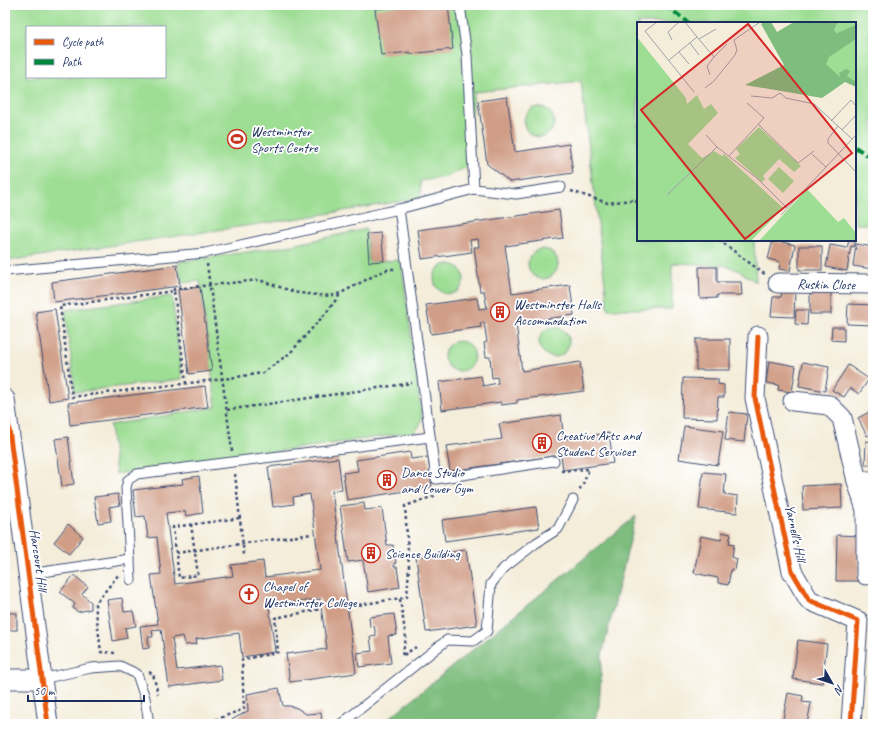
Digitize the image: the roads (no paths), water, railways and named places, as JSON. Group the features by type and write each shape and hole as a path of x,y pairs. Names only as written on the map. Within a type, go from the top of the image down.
{"street":[{"name":"Ruskin Close","path":"778,283 873,284"},
{"name":"Yarnell's Hill","path":"758,336 755,398 792,572 809,600 858,621 851,724"},
{"name":"Harcourt Hill","path":"5,399 48,724"},
{"path":"793,401 829,405 842,418 865,481 866,575"},
{"path":"5,679 42,679"}],"lane":[{"path":"460,5 467,54 474,189"},
{"path":"5,271 205,253 399,209 474,189 516,194 561,187"},
{"path":"399,209 436,479 554,461"},
{"path":"131,580 126,488 128,480 137,474 234,463 430,437"},
{"path":"340,724 447,640 473,642 487,632 491,584 504,568 536,543 558,529 573,500"},
{"path":"29,574 130,559"},
{"path":"42,679 91,668 120,666 137,674 145,698 149,724"}],"place":[{"name":"Westminster Sports Centre","path":"237,139"},
{"name":"Westminster Halls Accommodation","path":"500,312"},
{"name":"Creative Arts and Student Services","path":"542,443"},
{"name":"Dance Studio and Lower Gym","path":"387,480"},
{"name":"Science Building","path":"371,553"},
{"name":"Chapel of Westminster College","path":"249,594"}]}
